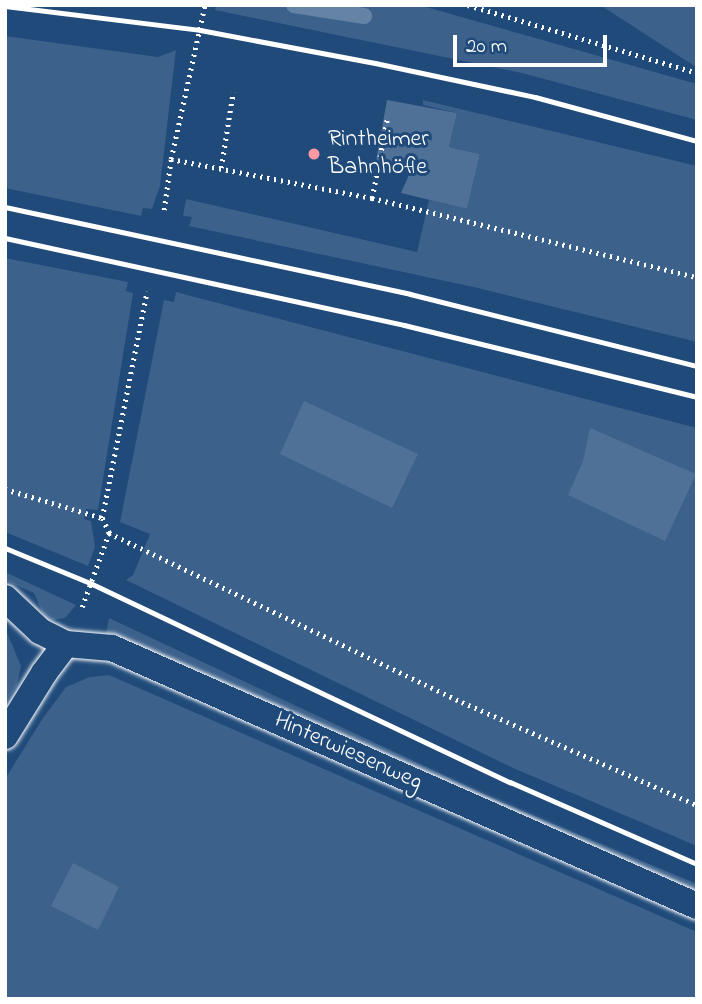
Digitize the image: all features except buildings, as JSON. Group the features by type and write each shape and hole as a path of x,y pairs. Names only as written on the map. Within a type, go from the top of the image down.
{"lane":[{"name":"Hinterwiesenweg","path":"5,598 40,631 66,644 111,648 697,906"},
{"path":"5,736 44,673 66,644"}],"path":[{"path":"164,211 171,159 205,5"},
{"path":"468,5 697,73"},
{"path":"221,168 233,92"},
{"path":"372,198 387,119"},
{"path":"171,159 372,198 697,277"},
{"path":"147,291 102,518 109,533 413,679 697,805"},
{"path":"5,489 102,518"},
{"path":"66,644 85,616 81,604 109,533"}],"shaded area":[{"path":"216,5 419,5 697,84 697,120 522,73 215,10"},
{"path":"600,5 697,5 697,67 696,67"},
{"path":"5,36 158,57 176,50 160,186 152,209 143,208 141,216 5,188"},
{"path":"423,100 697,166 697,342 478,288 189,226 192,217 183,216 186,199 417,252 429,200 467,209 480,154 449,147 457,113 423,105"},
{"path":"5,258 128,282 126,291 133,293 98,510 86,509 84,519 91,521 95,547 88,566 5,532"},
{"path":"176,292 697,428 697,846 513,768 126,580 133,575 150,534 120,522 164,300 174,302"},
{"path":"5,572 76,605 65,618 46,621 34,593 5,580"},
{"path":"109,618 503,803 697,884 697,897 106,634"},
{"path":"5,628 21,666 17,685 5,703"},
{"path":"109,675 697,932 697,999 5,999 5,779 66,687 90,677"}],"waterway":[{"path":"294,5 364,16"}],"railway":[{"path":"5,6 200,30 375,63 535,97 697,141"},
{"path":"5,207 410,294 697,366"},
{"path":"5,238 404,325 697,397"},
{"path":"5,548 90,583 510,782 697,864"}],"place":[{"name":"Rintheimer Bahnhöfle","path":"314,154"}]}
